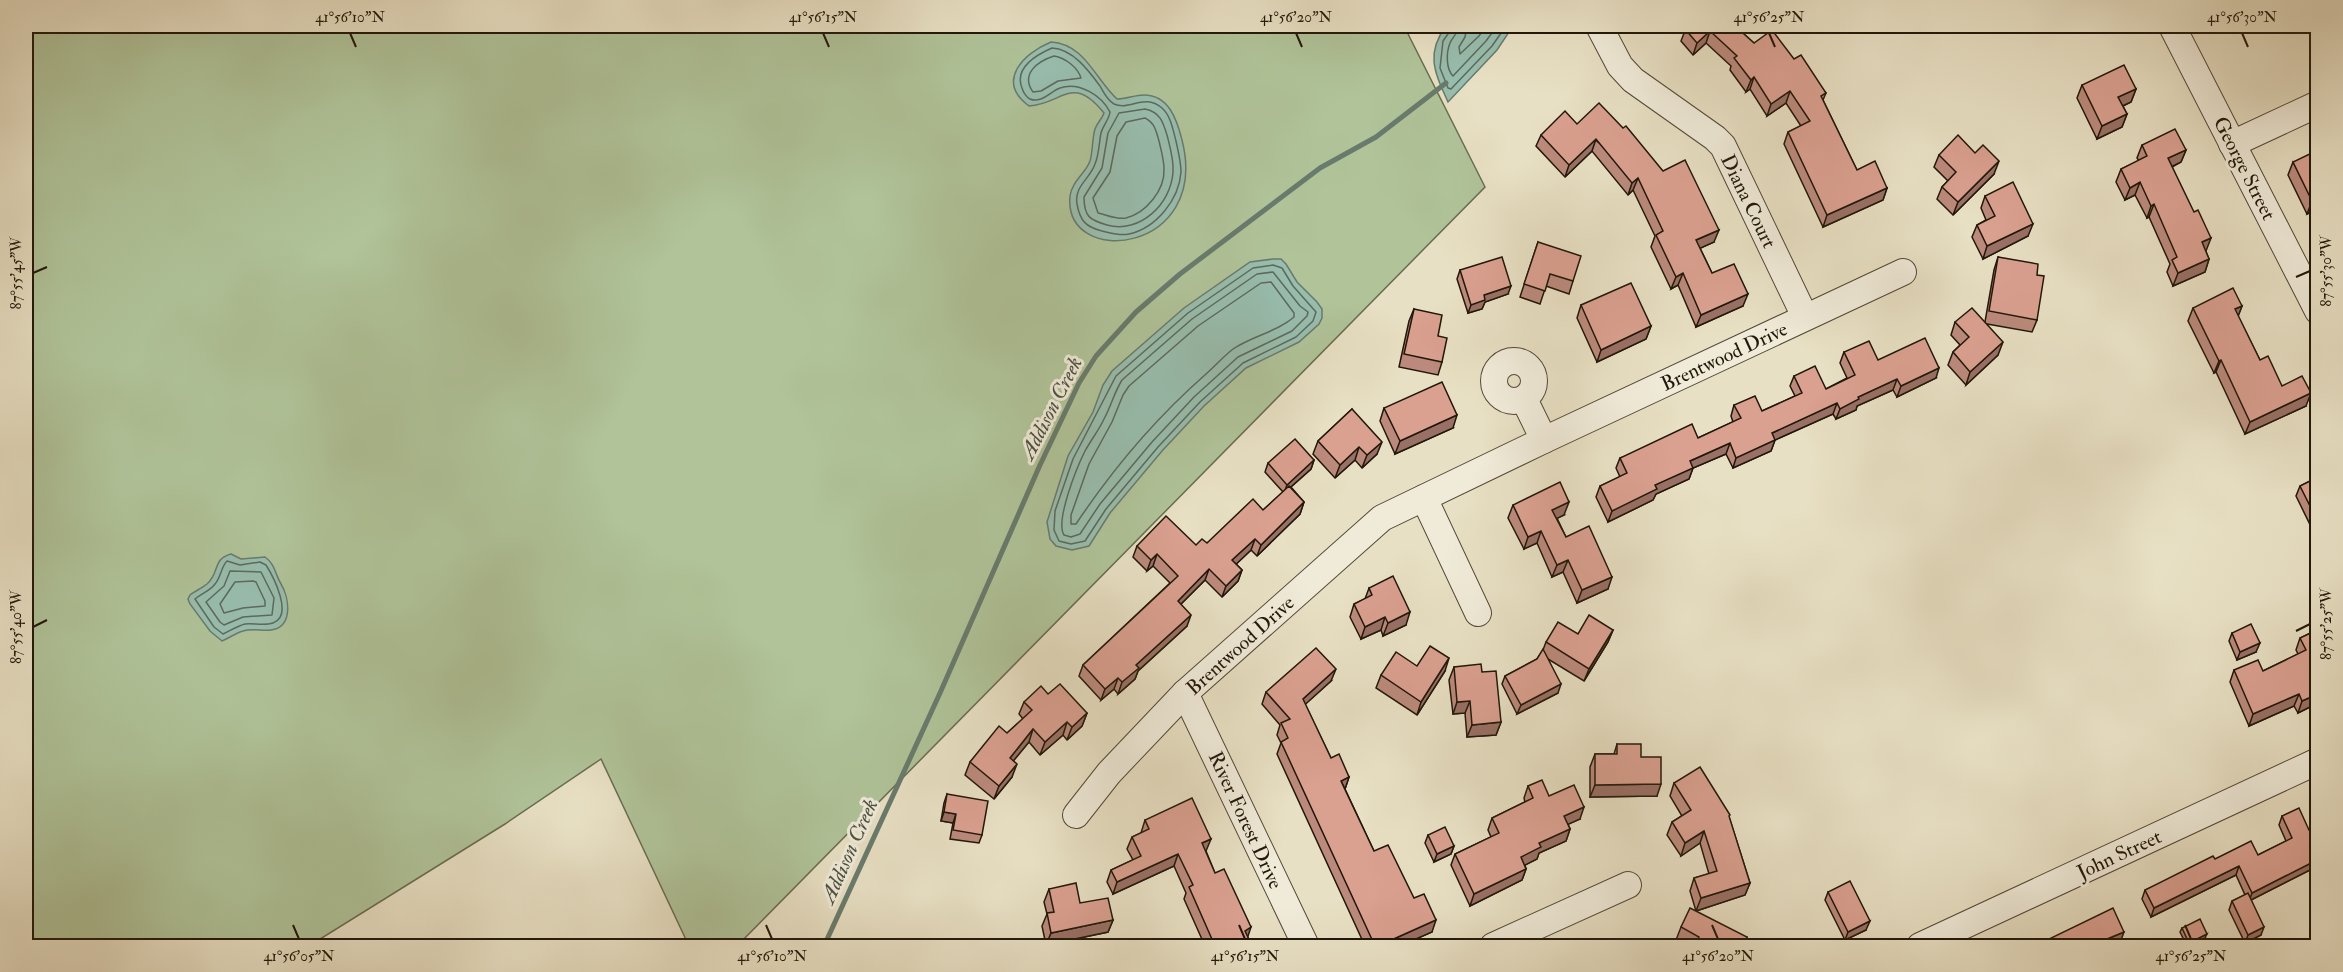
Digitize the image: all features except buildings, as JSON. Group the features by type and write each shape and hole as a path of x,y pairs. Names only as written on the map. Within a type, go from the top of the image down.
{"street":[{"name":"Diana Court","path":"1599,26 1620,66 1633,80 1723,146 1805,317"},
{"name":"George Street","path":"2172,26 2318,311"},
{"path":"2232,144 2318,104"},
{"name":"Brentwood Drive","path":"1076,815 1109,773 1185,693 1382,518 1903,272"},
{"path":"1524,399 1544,440"},
{"path":"1424,498 1478,613"},
{"name":"River Forest Drive","path":"1185,693 1306,946"},
{"name":"John Street","path":"1920,946 2318,761"},
{"path":"1493,946 1628,885"}],"shaded area":[{"path":"26,26 1404,26 1485,187 737,946 689,946 601,759 505,824 309,946 26,946"}],"water":[{"path":"1446,26 1513,26 1497,50 1448,102 1434,64 1436,46"},
{"path":"1051,42 1073,49 1117,99 1141,95 1153,96 1160,99 1170,110 1182,140 1185,178 1176,207 1157,227 1134,238 1110,240 1089,234 1074,219 1071,191 1090,161 1095,129 1104,113 1093,101 1084,95 1075,93 1029,106 1019,97 1014,87 1017,69 1031,53"},
{"path":"1281,259 1286,264 1297,282 1322,309 1319,324 1299,342 1246,368 1204,406 1162,451 1110,513 1089,546 1072,550 1056,546 1050,539 1047,522 1068,456 1093,412 1103,385 1112,371 1184,308 1250,262"},
{"path":"231,554 241,559 265,557 271,563 284,590 288,611 286,618 278,628 246,630 222,641 210,631 190,604 188,599 190,595 211,580 221,559"}],"waterway":[{"name":"Addison Creek","path":"824,946 940,693 1040,465 1079,383 1096,356 1136,312 1180,274 1320,168 1376,137 1446,83"}]}
